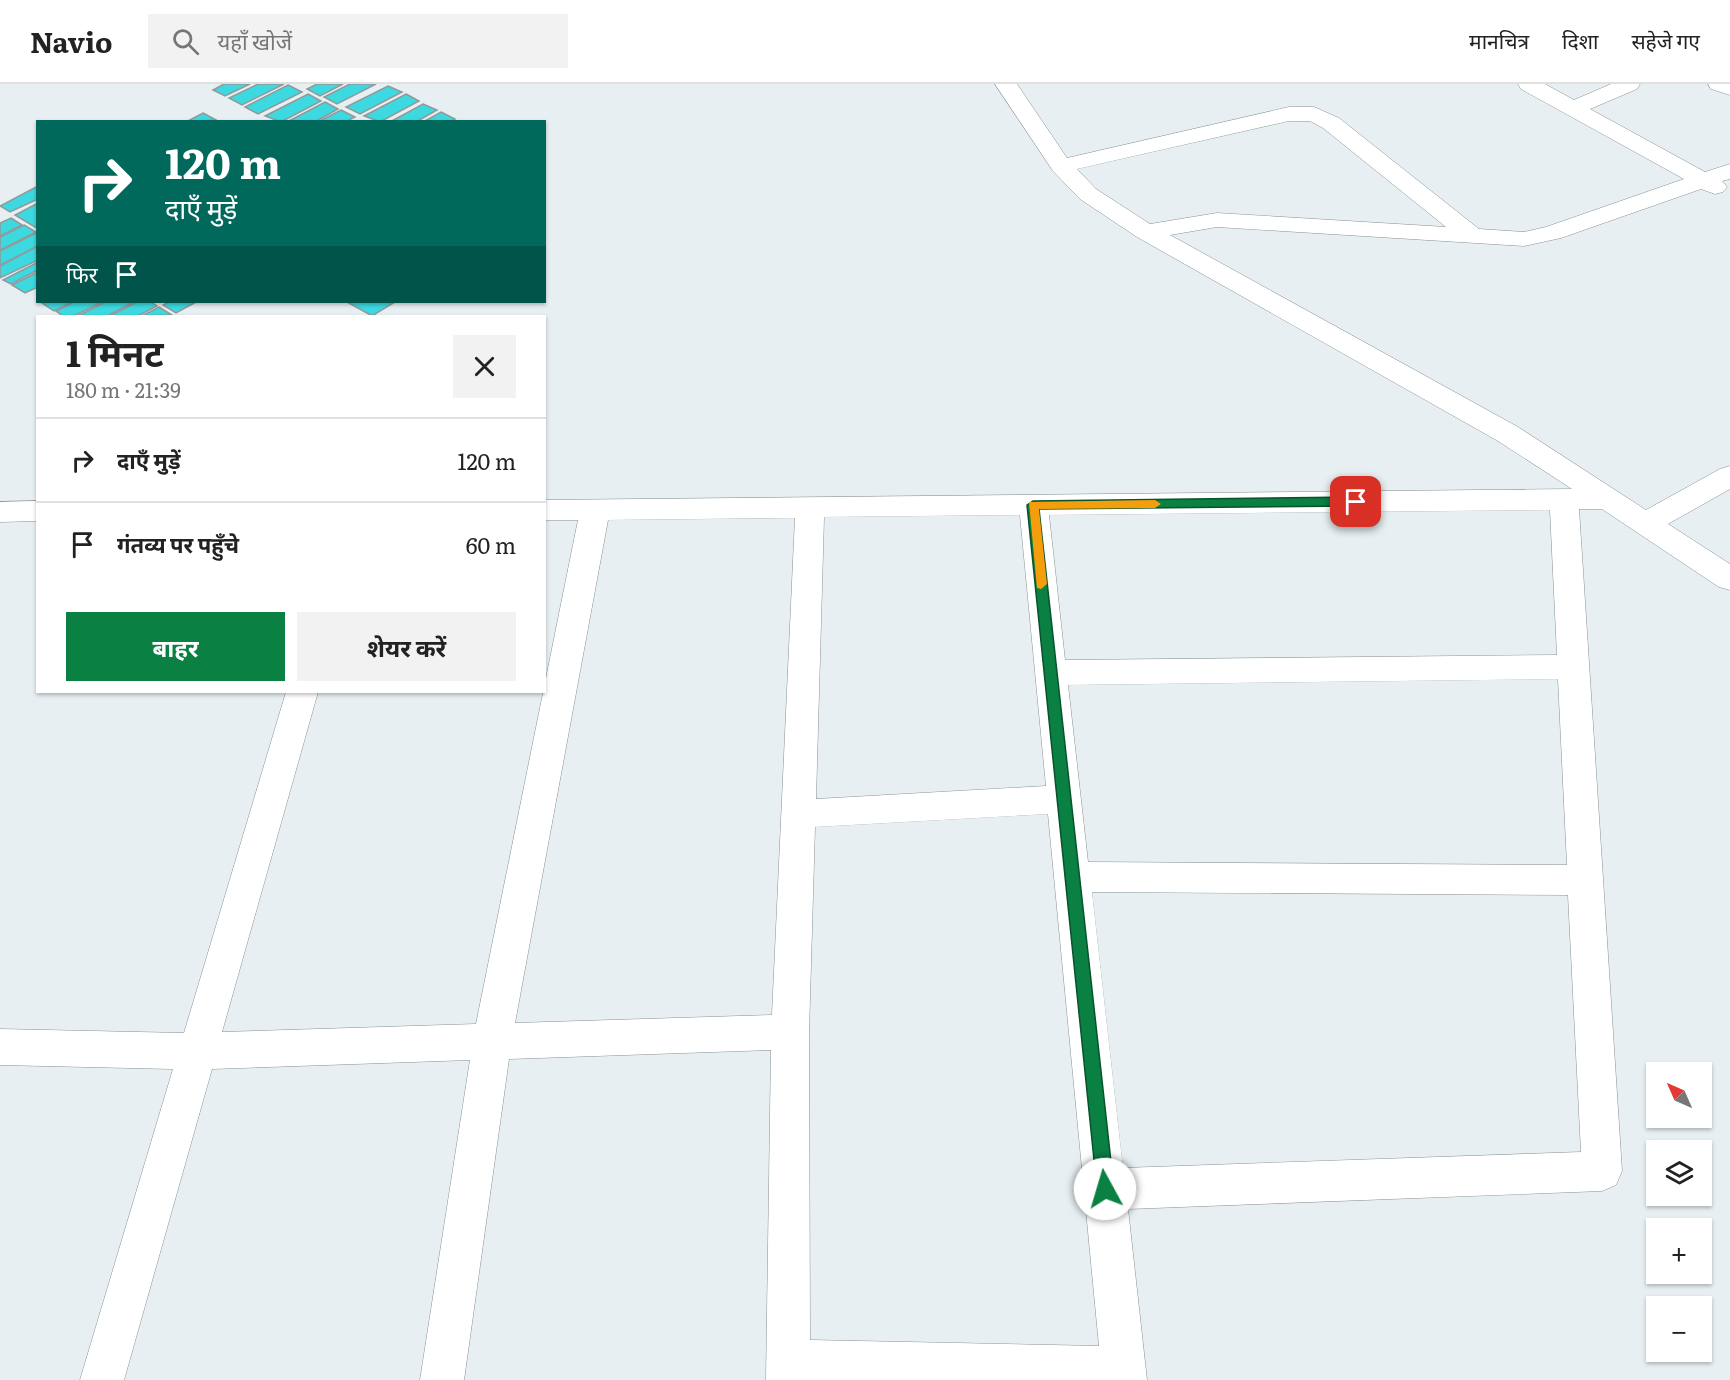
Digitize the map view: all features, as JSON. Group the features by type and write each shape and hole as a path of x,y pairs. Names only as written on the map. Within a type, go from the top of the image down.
{"street":[{"path":"1006,84 1061,166 1088,194 1146,232 1508,434 1730,579"},
{"path":"1529,84 1730,195"},
{"path":"1573,108 1629,84"},
{"path":"1719,84 1730,89"},
{"path":"1061,166 1289,114 1314,114 1331,123 1470,234"},
{"path":"1146,232 1217,220 1524,239 1552,233 1730,171"},
{"path":"1645,524 1730,477"},
{"path":"1105,1189 1602,1171 1564,499"},
{"path":"546,510 1608,499"},
{"path":"810,508 790,1032 788,1371 1124,1374 1033,505"},
{"path":"442,1380 492,1042 595,510"},
{"path":"0,512 36,511"},
{"path":"1050,673 1573,667"},
{"path":"102,1380 302,693"},
{"path":"798,814 1064,799"},
{"path":"1072,877 1585,880"},
{"path":"0,1047 197,1051 790,1032"}],"building":[{"path":"224,84 250,84 225,96 213,90"},
{"path":"258,84 284,84 242,105 229,98"},
{"path":"317,84 343,84 320,96 307,89"},
{"path":"350,84 376,84 337,104 324,97"},
{"path":"288,85 302,92 258,114 245,107"},
{"path":"388,86 402,92 360,114 346,107"},
{"path":"308,94 321,101 285,120 276,120 265,116"},
{"path":"406,94 419,101 384,120 364,116"},
{"path":"325,102 338,109 319,120 291,120"},
{"path":"423,104 437,110 420,120 394,120"},
{"path":"341,110 355,117 349,120 322,120"},
{"path":"441,112 455,119 453,120 427,120"},
{"path":"203,113 216,120 190,120"},
{"path":"36,187 36,200 10,212 0,206"},
{"path":"36,204 36,228 15,215"},
{"path":"11,218 22,225 0,236 0,223"},
{"path":"24,225 36,232 0,250 0,237"},
{"path":"36,233 36,247 0,265 0,251"},
{"path":"36,247 36,261 0,278 0,266"},
{"path":"36,263 36,271 11,284 3,280"},
{"path":"36,273 36,288 25,293 12,285"},
{"path":"42,303 70,303 54,311"},
{"path":"72,303 100,303 76,315 62,315 56,311"},
{"path":"103,303 132,303 109,315 80,315"},
{"path":"135,303 152,303 157,306 140,315 112,315"},
{"path":"167,303 194,303 176,313 163,305"},
{"path":"349,303 393,303 374,315"},
{"path":"159,307 172,315 144,315"}],"slow traffic":[{"path":"1041,584 1033,505 1155,504"}],"route":[{"path":"1105,1189 1033,505 1356,502"}]}
